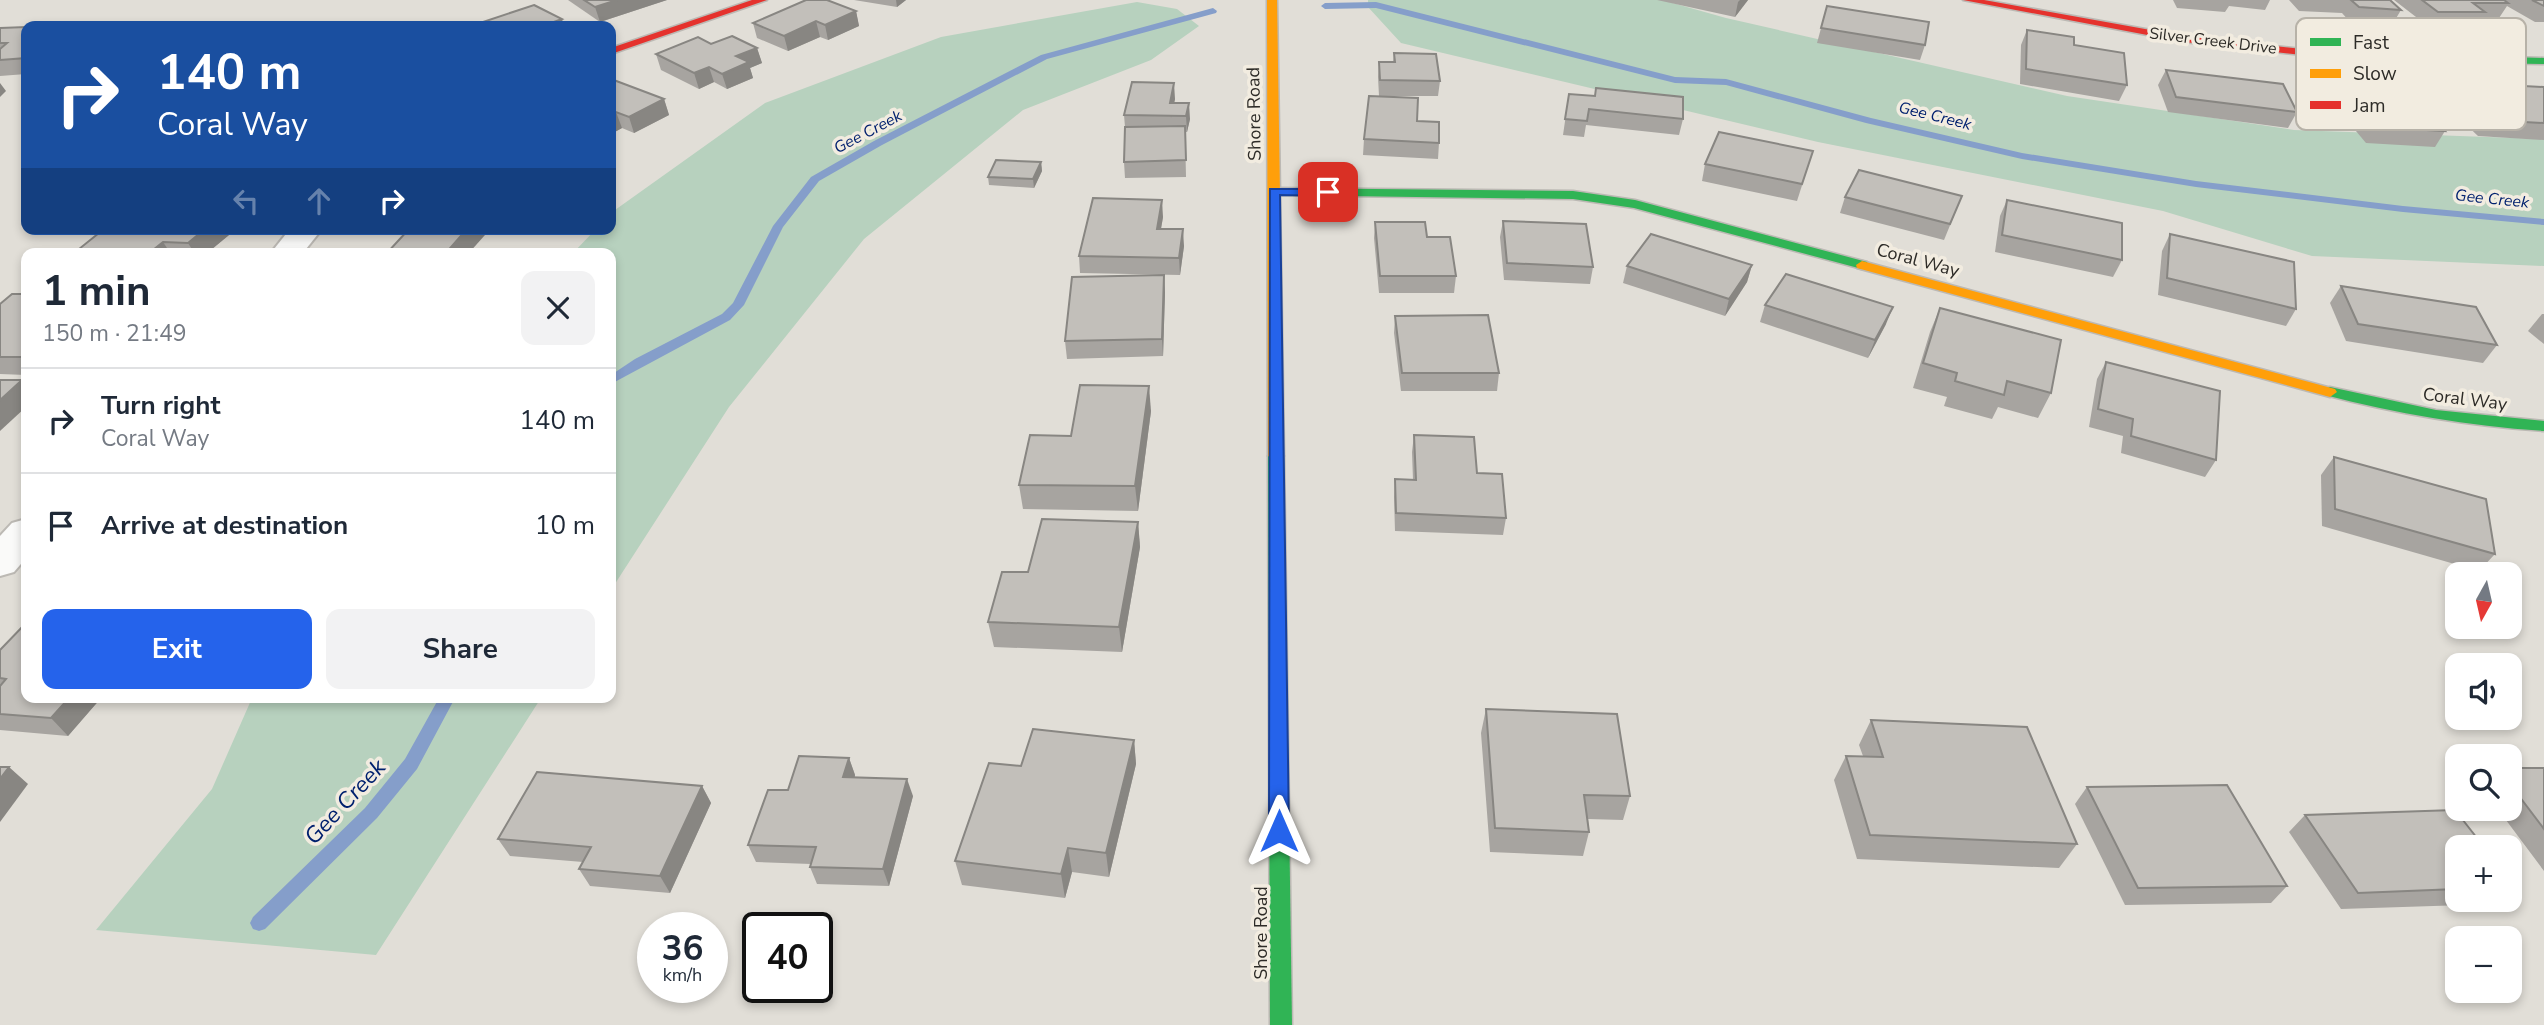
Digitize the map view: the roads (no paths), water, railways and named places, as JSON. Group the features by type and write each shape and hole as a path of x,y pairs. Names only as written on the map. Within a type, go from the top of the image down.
{"street":[{"path":"616,49 762,0"},
{"name":"Shore Road","path":"1272,0 1281,1025"},
{"name":"Silver Creek Drive","path":"1968,0 2217,43 2296,50"},
{"name":"Silver Creek Drive","path":"2526,60 2544,61"},
{"name":"Coral Way","path":"1274,192 1573,195 1635,204 2382,406 2483,423 2544,426"},
{"path":"0,562 21,539"}],"waterway":[{"name":"Gee Creek","path":"1325,6 1376,5 1675,80 1726,82 1869,121 2022,156 2196,184 2403,209 2544,222"},
{"name":"Gee Creek","path":"616,377 726,317 738,305 778,226 815,179 878,143 1044,57 1213,11"},
{"name":"Gee Creek","path":"259,923 371,813 411,764 444,703"}]}
